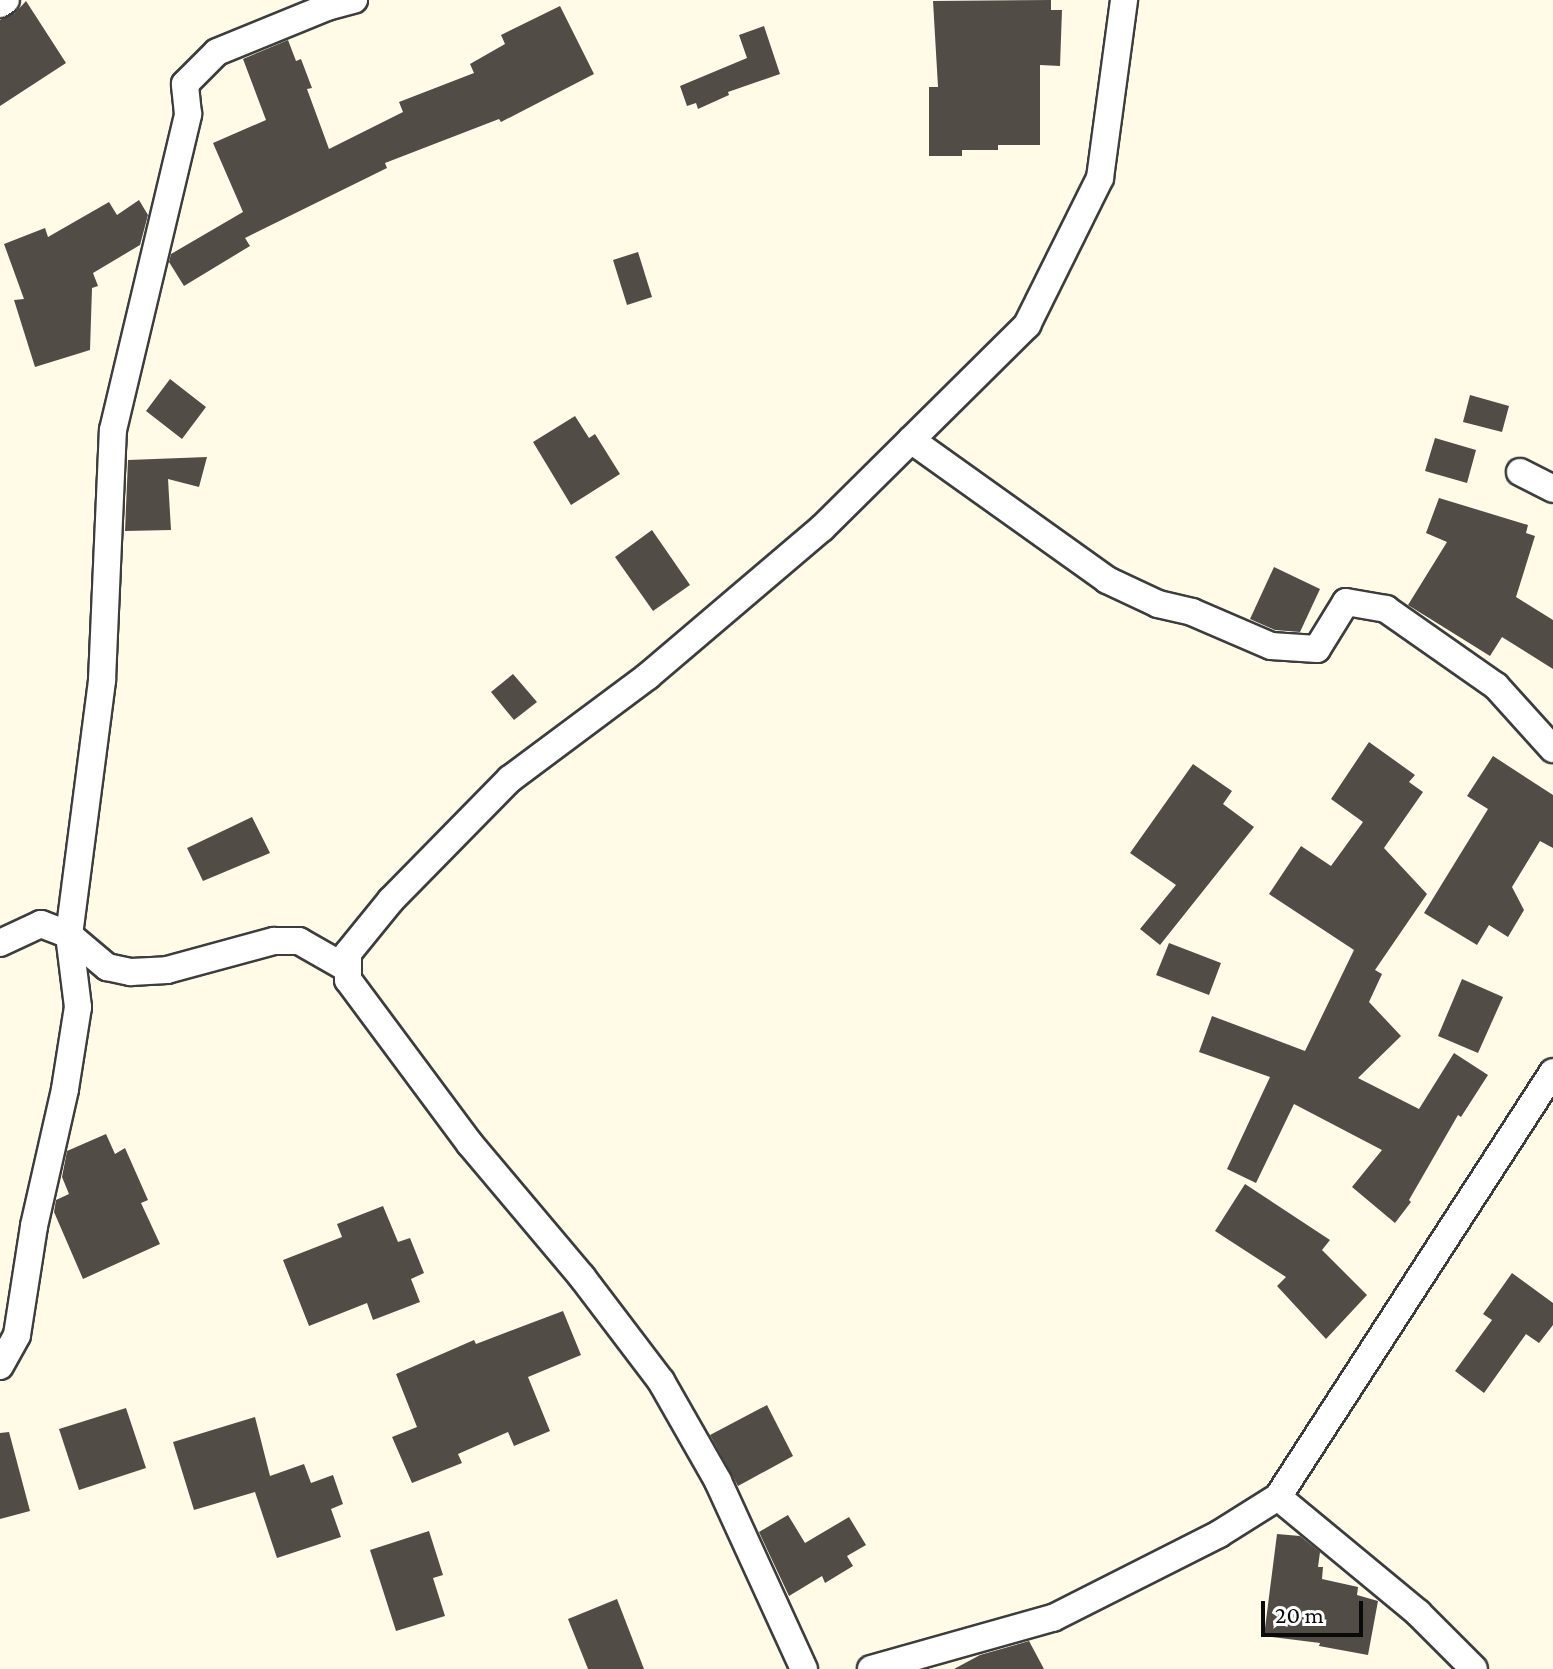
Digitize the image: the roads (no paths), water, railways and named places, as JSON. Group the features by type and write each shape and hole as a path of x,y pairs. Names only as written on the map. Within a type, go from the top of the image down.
{"street":[{"path":"0,4 6,0"},
{"path":"0,1366 17,1335 34,1226 65,1089 78,1007 69,935 102,680 113,430 188,114 185,84 217,52 327,7 354,0"},
{"path":"804,1669 718,1481 661,1381 582,1277 470,1144 348,980 348,953 391,900 510,779 648,676 822,528 1027,325 1100,178 1124,0"},
{"path":"911,440 1107,580 1158,604 1192,612 1271,646 1317,649 1346,602 1386,609 1496,686 1553,749"},
{"path":"1520,472 1553,489"},
{"path":"0,943 41,924 69,935 107,967 131,972 167,970 274,941 299,941 348,969"},
{"path":"871,1669 1053,1618 1219,1534 1278,1497 1553,1072"},
{"path":"1278,1497 1418,1613 1474,1669"}]}
